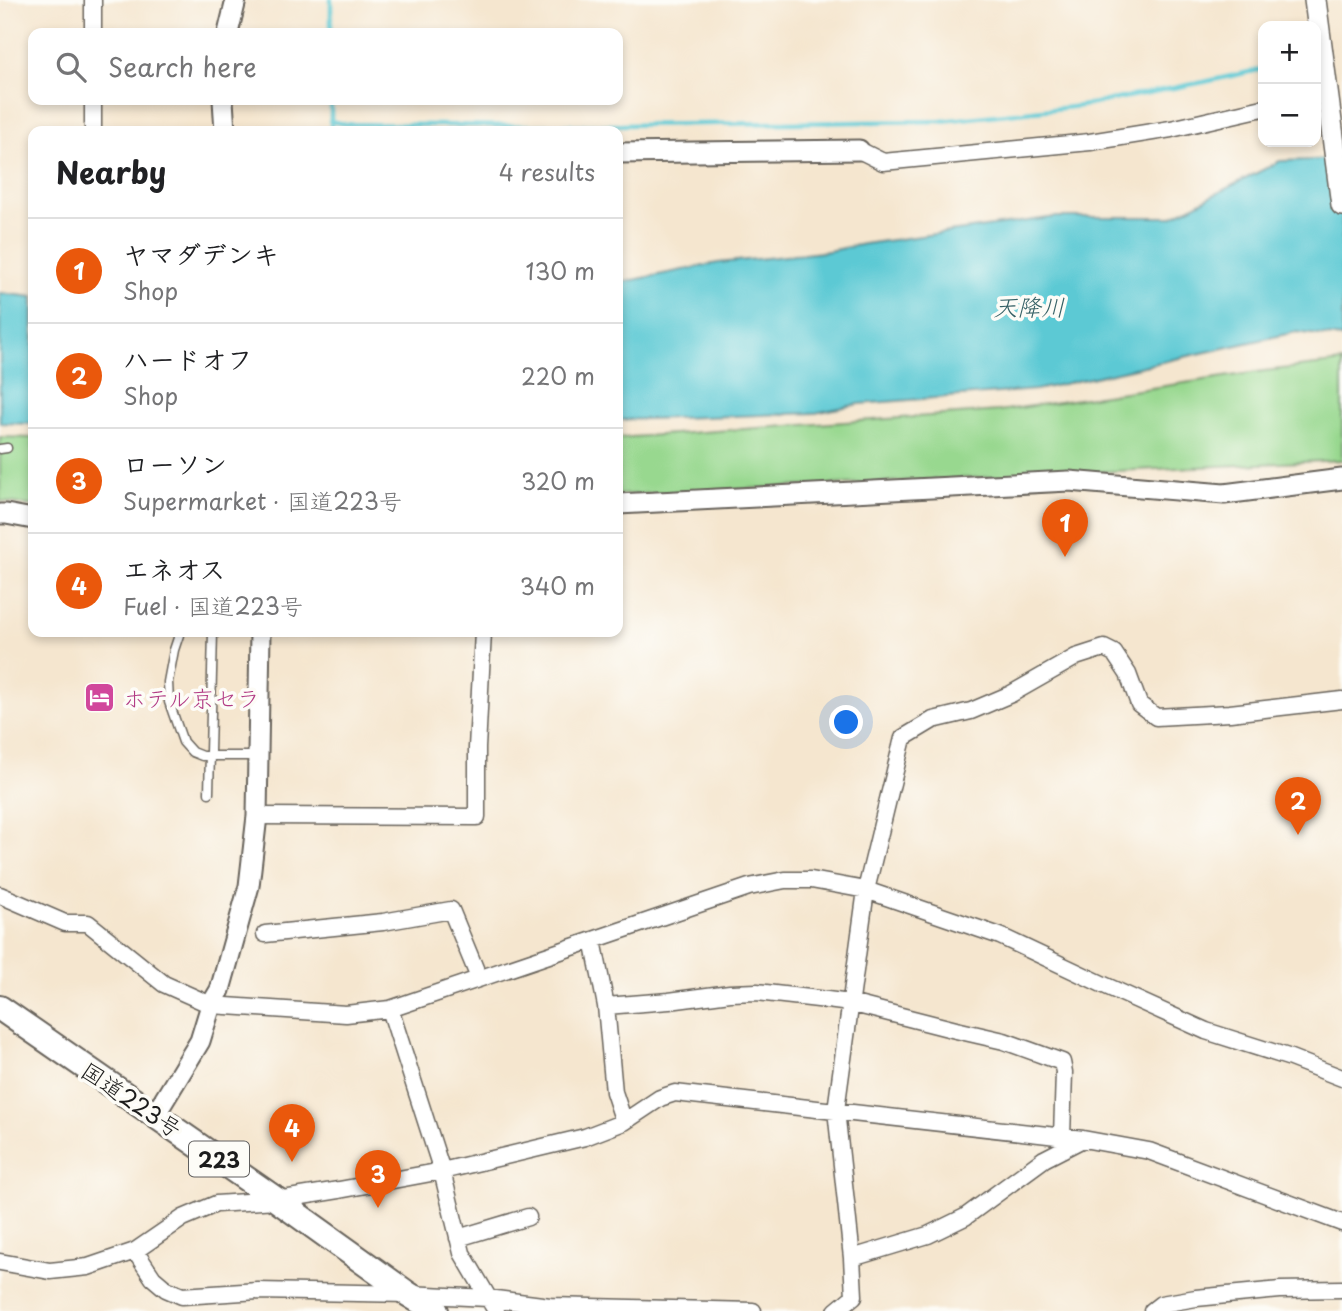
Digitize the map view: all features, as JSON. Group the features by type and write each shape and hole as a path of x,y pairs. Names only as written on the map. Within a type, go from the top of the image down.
{"highway":[{"name":"国道223号","path":"0,1008 436,1311"}],"main road":[{"path":"1315,0 1342,205"}],"street":[{"path":"93,0 93,28"},
{"path":"229,28 236,0"},
{"path":"93,105 93,126"},
{"path":"223,105 225,126"},
{"path":"623,153 859,150 883,162 1090,142 1171,129 1258,109"},
{"path":"623,504 1069,481 1224,494 1342,479"},
{"path":"0,514 28,518"},
{"path":"155,1115 200,1041 211,1005 220,990 249,886 257,816 260,637"},
{"path":"257,816 477,817 482,637"},
{"path":"836,1311 854,1296 836,1110 866,890 903,738 933,720 971,711 1011,694 1087,652 1104,648 1114,653 1128,674 1139,704 1156,717 1230,713 1342,699"},
{"path":"0,895 65,923 88,923 164,984 211,1005 346,1014 390,1009 749,887 785,880 811,880 866,890 1000,936 1206,1031 1288,1057 1342,1078"},
{"path":"265,934 383,922 451,910 479,978"},
{"path":"593,940 606,1006 614,1092 624,1122"},
{"path":"606,1006 757,992 850,1003 1004,1041 1062,1062 1062,1137"},
{"path":"390,1009 442,1171 462,1253 492,1304"},
{"path":"0,1262 50,1271 88,1267 135,1251 183,1218 216,1204 340,1190 442,1171 585,1137 624,1122 660,1098 675,1093 1083,1139 1149,1151 1342,1223"},
{"path":"852,1258 928,1235 965,1217 1044,1159 1083,1139"},
{"path":"458,1238 528,1217"},
{"path":"135,1251 153,1278 166,1289 182,1296 258,1291 408,1294 492,1304 753,1311"},
{"path":"1152,1311 1161,1304 1196,1298 1280,1290 1342,1289"}],"lane":[{"path":"178,637 168,682 169,702 183,742 192,752 202,756 258,756"},
{"path":"209,793 212,637"}],"green space":[{"path":"1342,362 1342,460 623,495 623,438 999,411 1264,371"},
{"path":"0,437 28,438 28,505 0,501"}],"water":[{"name":"天降川","path":"1342,159 1342,338 1296,332 1036,390 859,404 815,413 623,420 623,282 718,263 823,252 1056,217 1171,217 1280,161"},
{"path":"0,293 28,296 28,424 0,423"}],"waterway":[{"path":"331,0 331,28"},
{"path":"330,121 345,124 534,126 941,121 1081,106 1258,70"},
{"path":"331,105 331,126"}],"place":[{"name":"ヤマダデンキ","path":"1065,557"},
{"name":"ホテル京セラ","path":"100,697"},
{"name":"ハードオフ","path":"1298,835"},
{"name":"エネオス","path":"292,1162"},
{"name":"ローソン","path":"378,1208"}]}
